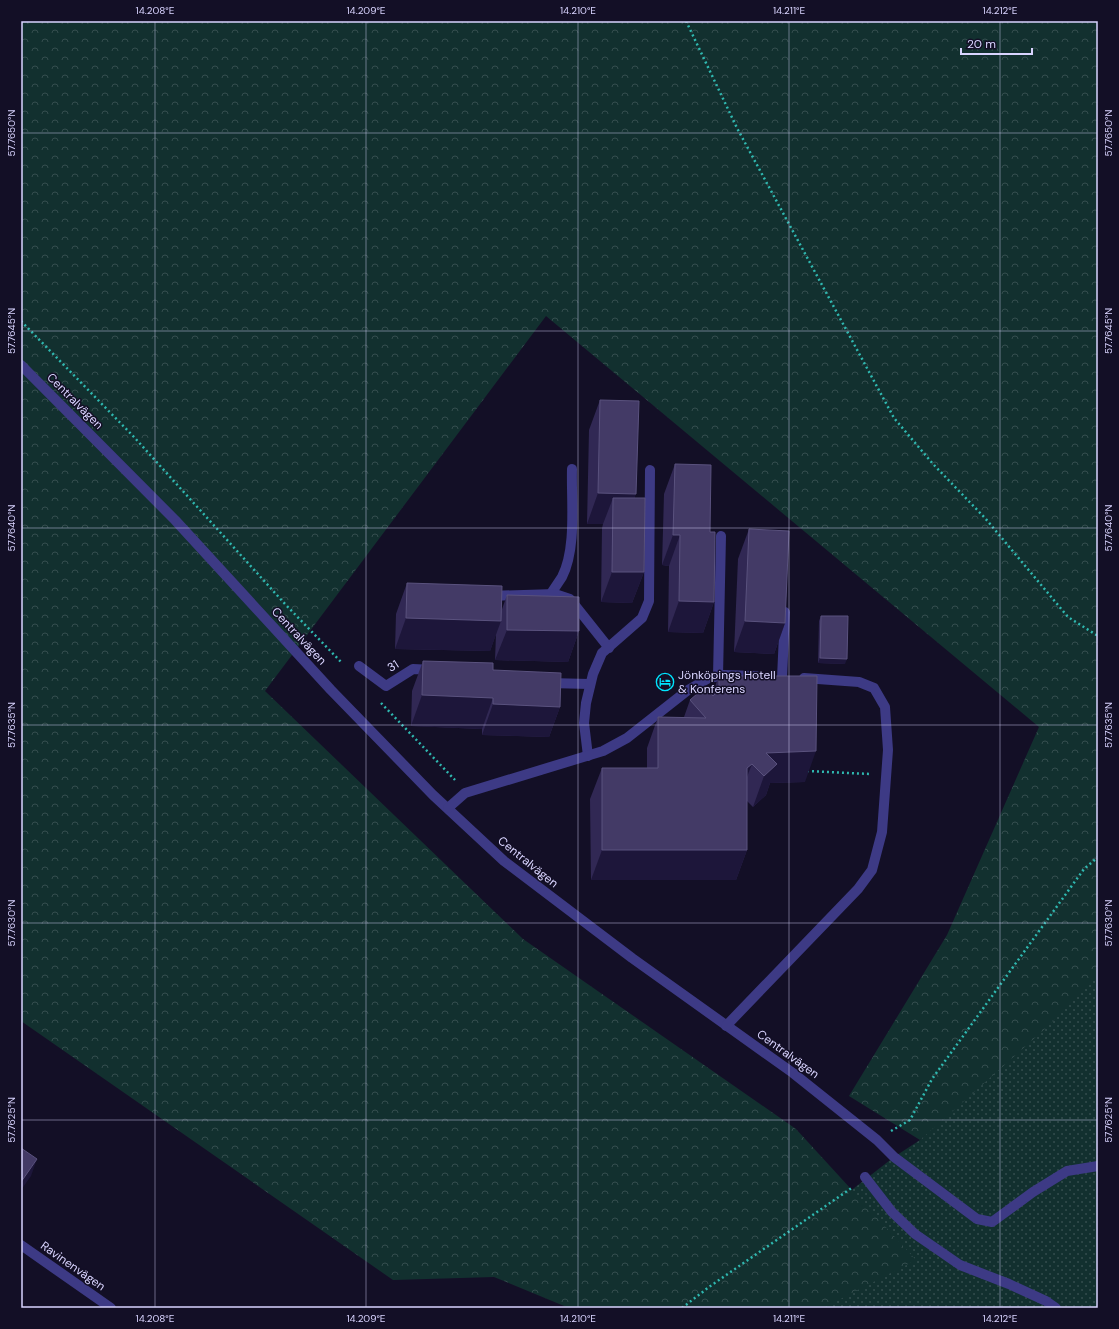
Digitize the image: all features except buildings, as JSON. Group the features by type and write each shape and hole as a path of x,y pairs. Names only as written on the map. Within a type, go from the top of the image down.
{"street":[{"name":"Centralvägen","path":"21,365 175,520 331,690 448,808 504,861 632,958 793,1073 877,1140 894,1157 977,1219 992,1222 1033,1192 1067,1171 1098,1166"},
{"path":"550,595 562,576 568,556 571,532 572,469"},
{"path":"588,756 584,723 592,674 602,653 642,618 649,601 650,470"},
{"path":"718,676 721,536"},
{"path":"482,596 555,594 570,599 609,648"},
{"path":"782,678 785,599"},
{"name":"31","path":"359,666 386,686 413,669 442,670"},
{"path":"448,808 466,793 603,751 627,738 688,690 709,678 718,676 859,682 874,688 885,707 888,750 882,832 872,870 858,889 726,1026"},
{"path":"537,683 590,684"},
{"path":"865,1177 892,1212 915,1234 960,1265 1015,1287 1046,1301 1056,1308"},
{"name":"Ravinenvägen","path":"21,1245 110,1308"}],"path":[{"path":"686,21 737,128 894,418 933,464 985,518 1068,617 1098,636"},
{"path":"21,321 134,437 285,604 345,666"},
{"path":"377,699 466,793"},
{"path":"805,771 886,774"},
{"path":"877,1140 910,1120 941,1067 1084,869 1098,857"},
{"path":"682,1308 865,1177"}],"green space":[{"path":"21,21 1098,21 1098,974 1046,1028 920,1140 849,1096 947,935 1039,727 546,316 265,691 523,939 796,1129 916,1260 823,1308 569,1308 494,1277 393,1280 21,1021"},
{"path":"1098,962 1098,1308 700,1308 894,1157 920,1140"}],"place":[{"name":"Jönköpings Hotell & Konferens","path":"665,682"}]}
